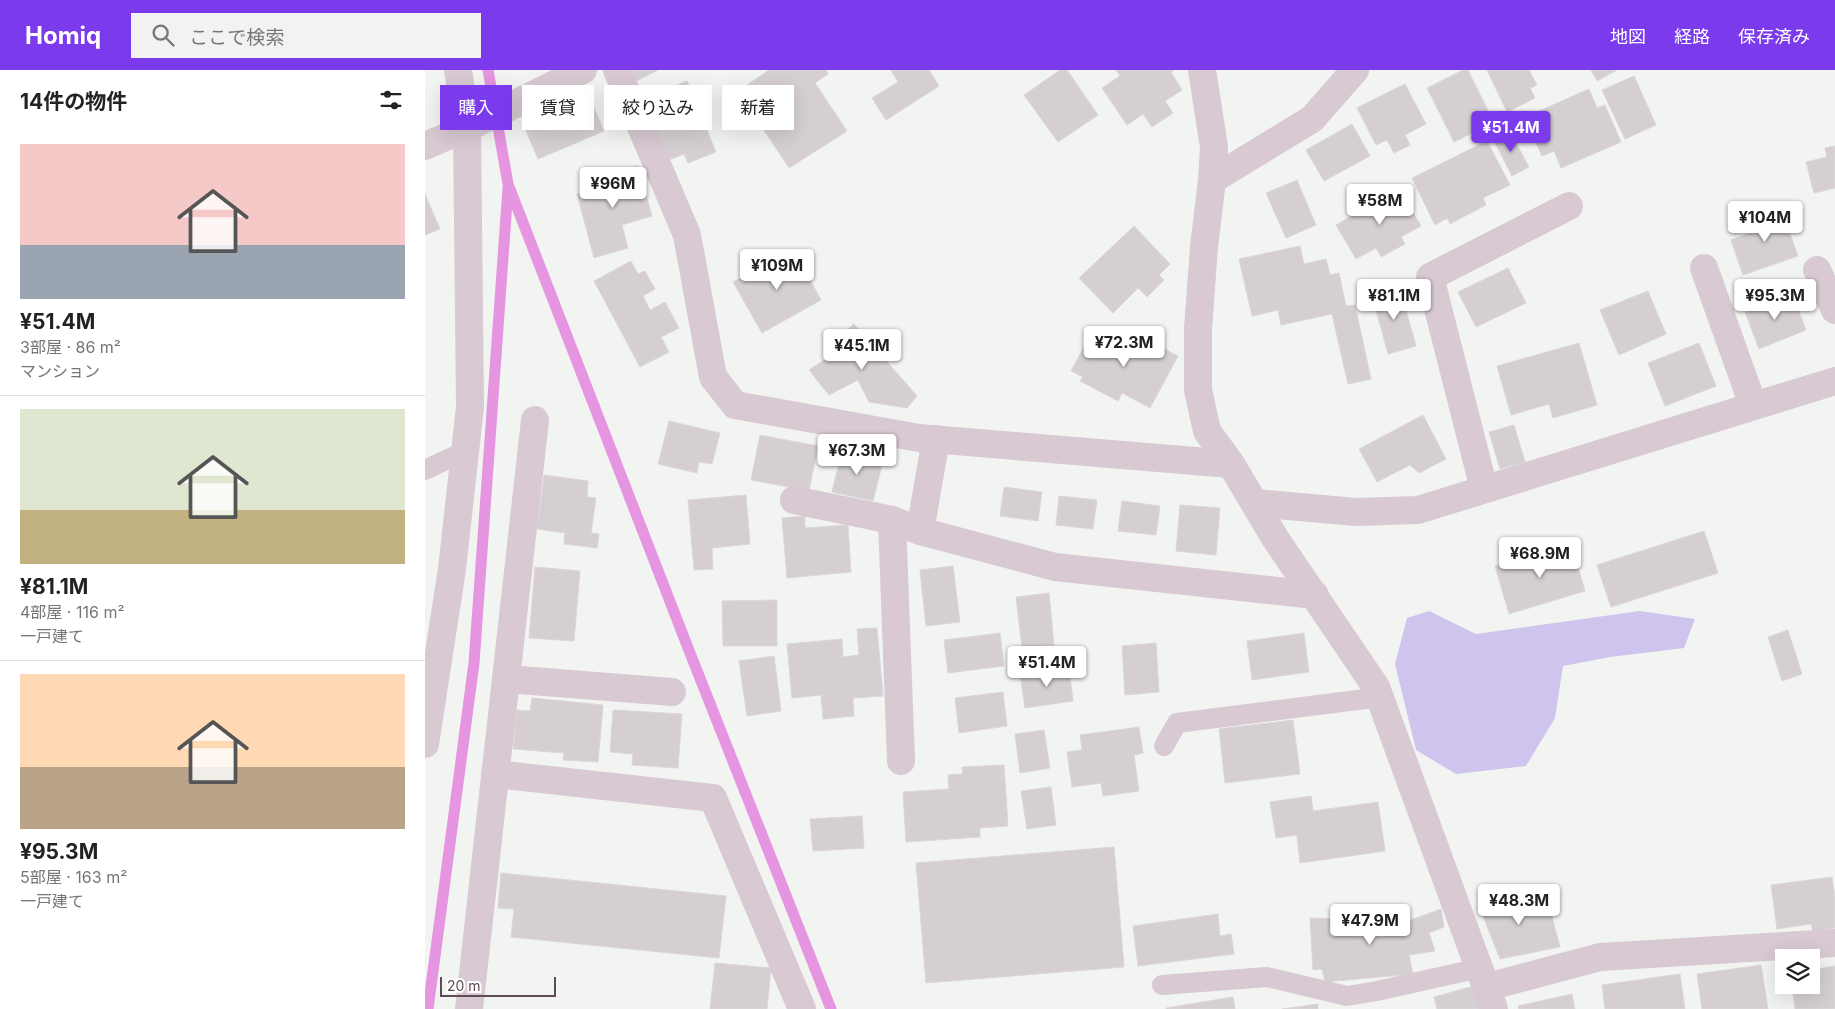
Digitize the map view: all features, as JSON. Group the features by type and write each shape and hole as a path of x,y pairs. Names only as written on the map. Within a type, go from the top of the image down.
{"street":[{"path":"457,70 460,85"},
{"path":"512,106 583,70"},
{"path":"617,70 687,236 713,377 735,406 936,440 1231,464"},
{"path":"1202,70 1214,146 1213,180 1204,247 1198,329 1198,390 1207,431 1231,464 1275,538 1377,687 1487,988 1600,958 1835,942"},
{"path":"1213,180 1312,119 1355,70"},
{"path":"425,146 462,130"},
{"path":"425,744 451,569 470,407 467,130"},
{"path":"1484,489 1430,277 1569,206"},
{"path":"1704,268 1753,405"},
{"path":"1817,270 1835,310"},
{"path":"1255,503 1356,512 1418,510 1835,381"},
{"path":"469,1009 535,420"},
{"path":"920,531 936,440"},
{"path":"794,500 892,520 920,531 1055,567 1315,595"},
{"path":"892,520 901,761"},
{"path":"506,679 672,692"},
{"path":"495,774 713,798 802,1009"}],"lane":[{"path":"425,470 465,450"},
{"path":"1165,746 1177,723 1381,697"},
{"path":"1162,985 1267,977 1347,996 1377,991 1487,988"}],"shaded area":[{"path":"1429,611 1476,634 1640,611 1695,619 1684,648 1610,657 1563,666 1555,718 1526,766 1456,774 1416,750 1395,664 1407,618"}],"building":[{"path":"626,70 658,70 632,83"},
{"path":"769,70 826,70 828,74 815,83 847,131 789,168 764,130 794,130 794,85 747,85"},
{"path":"891,70 929,70 939,86 886,120 872,98 898,82"},
{"path":"1060,70 1067,70 1098,115 1058,142 1024,95"},
{"path":"1116,70 1174,70 1171,72 1182,90 1165,101 1173,113 1152,127 1143,114 1127,125 1102,88 1120,76"},
{"path":"1463,70 1468,70 1494,122 1454,142 1427,88"},
{"path":"1487,70 1529,70 1537,85 1530,88 1535,98 1507,112"},
{"path":"1591,70 1617,70 1597,81"},
{"path":"1634,76 1656,125 1625,139 1602,90"},
{"path":"687,81 689,85 677,85"},
{"path":"1405,84 1426,124 1405,135 1410,145 1394,153 1387,140 1376,145 1357,108"},
{"path":"1589,89 1597,108 1605,105 1621,142 1561,168 1554,151 1542,156 1529,128 1541,123 1537,112"},
{"path":"594,107 604,131 538,159 526,130 594,130"},
{"path":"1352,124 1370,156 1324,181 1306,150"},
{"path":"653,130 707,130 716,152 688,163 684,154 666,161"},
{"path":"1509,130 1529,167 1512,176 1493,139"},
{"path":"1487,141 1510,185 1483,198 1486,205 1450,224 1447,218 1435,225 1412,178"},
{"path":"1835,146 1835,188 1814,193 1806,162 1827,157 1825,148"},
{"path":"638,166 652,216 622,225 628,248 594,258 577,194 594,189 591,179"},
{"path":"1297,180 1316,225 1286,238 1266,193"},
{"path":"1399,189 1421,226 1401,237 1405,244 1381,257 1376,248 1356,259 1336,225"},
{"path":"425,194 440,229 425,235"},
{"path":"1781,208 1798,256 1743,275 1731,240 1753,232 1749,219"},
{"path":"1134,226 1170,264 1159,275 1164,280 1147,297 1138,288 1113,313 1079,278"},
{"path":"1300,246 1304,264 1326,259 1330,275 1339,273 1346,306 1355,305 1371,379 1348,384 1332,314 1281,325 1278,310 1252,316 1239,259"},
{"path":"793,249 821,300 762,333 733,282"},
{"path":"631,261 638,274 645,271 655,289 643,296 650,310 665,302 679,328 661,337 669,352 640,367 594,281"},
{"path":"1508,268 1526,303 1476,327 1458,292"},
{"path":"1400,288 1416,346 1388,354 1372,295"},
{"path":"1648,291 1666,334 1619,355 1600,310"},
{"path":"1792,293 1806,330 1759,349 1745,312"},
{"path":"854,324 917,396 907,408 869,402 858,380 829,395 809,370 832,355 826,348"},
{"path":"1092,332 1107,340 1115,334 1142,349 1147,340 1178,356 1150,408 1122,393 1118,401 1080,381 1083,377 1071,371"},
{"path":"1579,343 1597,405 1553,418 1549,404 1511,415 1497,366"},
{"path":"1699,343 1716,386 1665,406 1648,363"},
{"path":"1423,415 1446,459 1419,473 1410,465 1377,482 1359,449"},
{"path":"669,421 720,433 712,464 699,462 697,473 658,464"},
{"path":"1514,425 1525,462 1500,469 1489,432"},
{"path":"760,435 818,446 809,491 751,480"},
{"path":"842,451 883,461 873,501 832,492"},
{"path":"544,475 588,481 587,497 596,498 591,533 599,534 597,548 564,544 565,533 537,529"},
{"path":"1004,487 1042,492 1038,521 1000,516"},
{"path":"746,495 750,544 712,548 713,569 694,570 688,500"},
{"path":"1059,496 1097,500 1093,529 1056,525"},
{"path":"1122,501 1160,506 1156,535 1118,531"},
{"path":"1180,505 1220,508 1216,555 1176,551"},
{"path":"805,516 805,528 848,525 851,572 787,578 782,518"},
{"path":"1704,531 1718,573 1611,607 1597,565"},
{"path":"1571,544 1585,591 1509,614 1495,566"},
{"path":"953,566 960,622 926,626 920,570"},
{"path":"535,567 580,571 574,641 529,638"},
{"path":"1049,593 1054,645 1022,648 1016,597"},
{"path":"777,600 777,646 723,646 722,601"},
{"path":"877,628 883,696 853,698 854,716 823,719 821,695 792,698 787,644 842,639 843,657 859,655 857,629"},
{"path":"1788,630 1802,674 1782,681 1768,637"},
{"path":"1000,633 1004,666 948,673 944,640"},
{"path":"1304,633 1309,672 1252,680 1247,641"},
{"path":"1156,643 1159,692 1125,695 1122,646"},
{"path":"774,656 781,711 747,716 739,661"},
{"path":"1069,668 1073,701 1025,708 1020,674"},
{"path":"1003,692 1007,726 959,733 955,698"},
{"path":"532,698 603,705 598,762 563,760 564,753 513,749 517,710 530,711"},
{"path":"613,710 682,714 678,768 632,765 633,754 610,752"},
{"path":"1293,720 1300,774 1225,783 1219,729"},
{"path":"1139,727 1143,753 1134,755 1139,791 1103,796 1101,783 1072,787 1067,752 1082,750 1080,735"},
{"path":"1044,730 1050,768 1020,773 1015,734"},
{"path":"1004,765 1008,826 980,828 980,837 906,842 903,792 949,789 948,775 963,774 962,767"},
{"path":"1051,787 1056,825 1027,829 1021,791"},
{"path":"1311,796 1313,811 1378,802 1385,851 1300,863 1297,835 1276,838 1270,802"},
{"path":"862,816 864,848 813,851 810,819"},
{"path":"1114,847 1124,967 926,983 916,863"},
{"path":"501,873 726,896 719,958 511,937 514,909 498,908"},
{"path":"1832,877 1835,898 1835,928 1813,932 1811,924 1777,929 1771,885"},
{"path":"1516,891 1552,917 1560,947 1500,959 1479,906"},
{"path":"1441,909 1444,927 1429,933 1435,951 1409,955 1413,974 1325,982 1322,969 1313,970 1310,918 1408,921"},
{"path":"1218,914 1220,936 1231,934 1234,954 1138,966 1133,926"},
{"path":"715,963 771,968 767,1009 710,1009"},
{"path":"1761,965 1768,1009 1702,1009 1697,974"},
{"path":"1835,966 1835,1009 1795,1009 1793,994 1820,994 1820,968"},
{"path":"1680,974 1685,1009 1605,1009 1602,985"},
{"path":"1474,986 1480,1009 1437,1009 1434,997"},
{"path":"1572,994 1575,1009 1519,1009 1518,1006"},
{"path":"1233,997 1235,1009 1166,1009 1166,1008"},
{"path":"1318,1004 1318,1009 1282,1009"}],"waterway":[{"path":"488,70 508,184 690,653 831,1009"},
{"path":"428,1009 474,663 508,188"}]}
